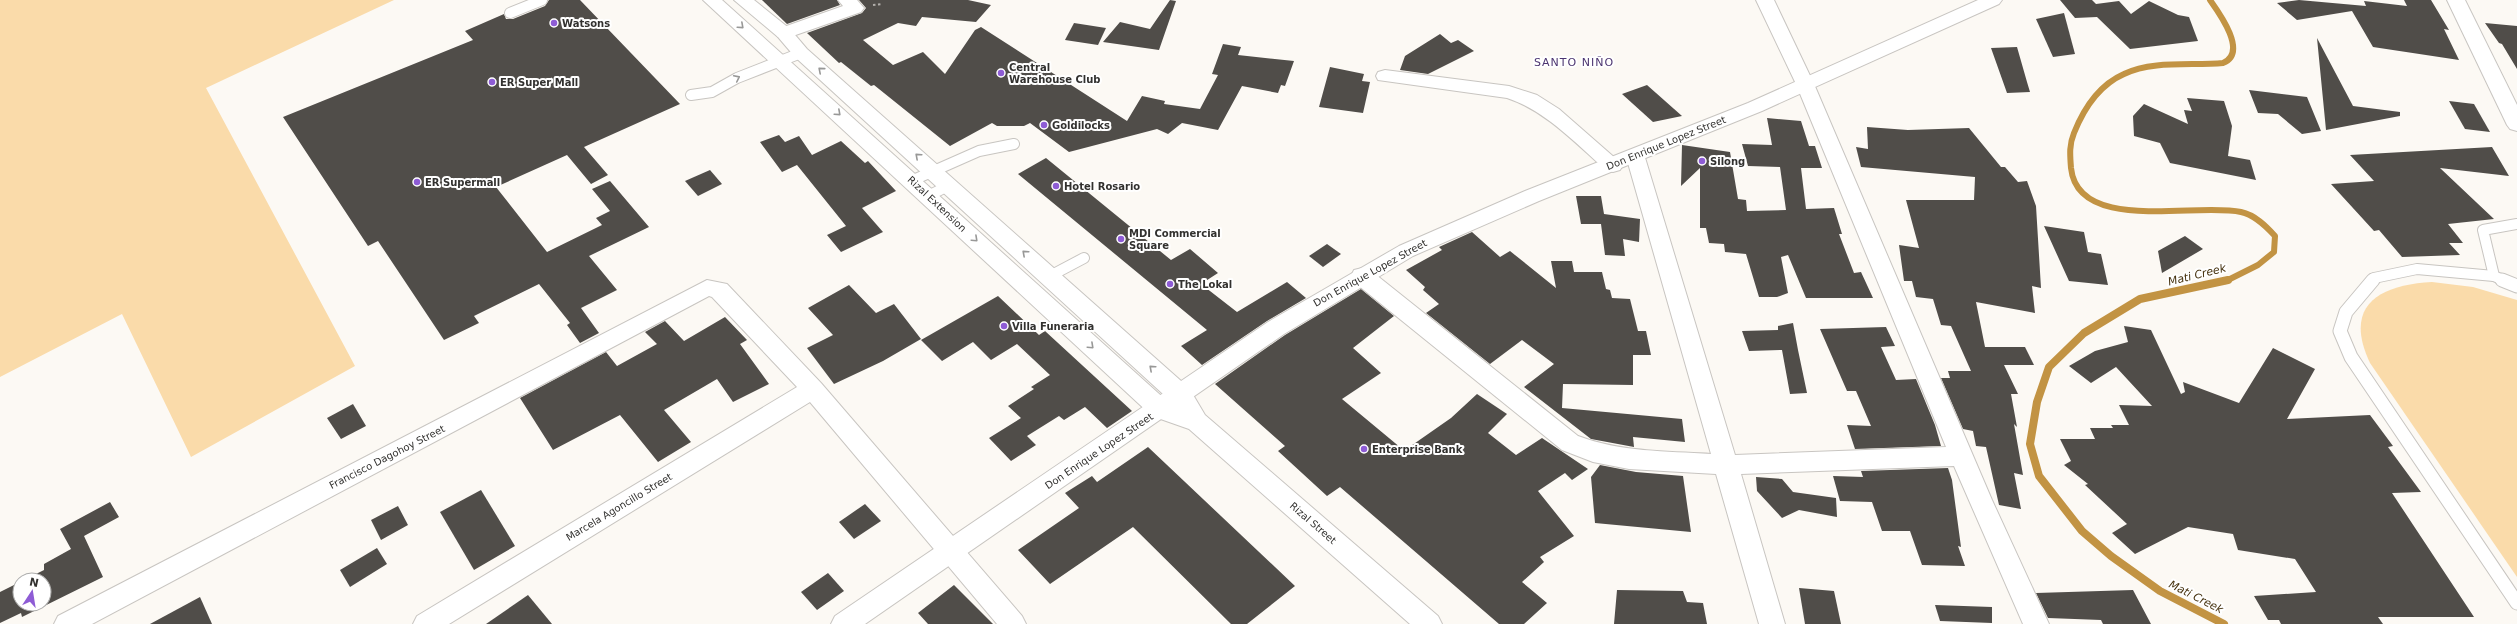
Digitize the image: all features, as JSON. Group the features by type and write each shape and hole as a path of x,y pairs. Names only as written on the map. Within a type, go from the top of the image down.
{"street":[{"name":"Rizal Extension","path":"712,0 1160,409"},
{"path":"743,0 784,33 800,52 950,185 1181,394"},
{"path":"784,33 855,8 847,0"},
{"path":"1765,0 1770,14 1805,84 1962,456 2036,624"},
{"name":"Don Enrique Lopez Street","path":"844,624 1160,409 1276,328 1406,251 1462,225 1755,107 1993,0"},
{"path":"2456,0 2517,125"},
{"path":"1385,76 1509,92 1530,99 1552,113 1613,165"},
{"path":"1636,156 1772,624"},
{"path":"1362,276 1505,393 1570,443 1593,452 1629,459 1726,466 1962,456"},
{"name":"Francisco Dagohoy Street","path":"67,624 707,288 719,290 813,390"},
{"path":"813,390 1013,624"},
{"name":"Marcela Agoncillo Street","path":"426,624 813,390"},
{"name":"Rizal Street","path":"1181,394 1197,422 1429,624"},
{"name":"Rizal Street","path":"1160,409 1197,422"}],"lane":[{"path":"510,13 542,0"},
{"path":"692,95 712,92 737,78 800,52"},
{"path":"911,181 979,151 1014,144"},
{"path":"928,196 950,185"},
{"path":"2494,276 2483,230 2517,224"},
{"path":"1050,276 1084,258"},
{"path":"2517,286 2494,276 2417,269 2374,278 2346,312 2340,331 2351,356 2517,603"}],"shaded area":[{"path":"0,0 394,0 206,88 355,366 191,457 122,314 0,377"},
{"path":"2432,282 2473,287 2517,300 2517,577 2370,363 2363,343 2361,327 2364,313 2371,302 2382,294 2396,288"}],"building":[{"name":"ER Supermall","path":"549,0 580,0 680,104 584,147 608,175 591,184 567,155 496,187 547,252 602,225 596,218 610,211 592,189 610,181 649,227 589,256 617,290 581,308 599,333 580,343 567,325 570,323 539,284 474,316 479,323 444,340 378,241 368,246 283,117 473,40 465,31 504,14 506,19 513,19 545,6"},
{"path":"762,0 837,0 840,5 787,24"},
{"path":"859,0 968,0 991,5 976,22 922,17 916,26 898,23 863,40 893,65 923,52 945,74 975,30 981,27 1127,121 1142,96 1165,101 1164,104 1200,109 1218,75 1212,74 1223,44 1241,47 1238,55 1294,61 1285,86 1281,85 1278,93 1242,86 1218,130 1182,123 1168,134 1157,129 1069,152 1030,123 1024,126 997,126 992,123 950,146 874,85 871,86 841,62 839,63 807,33 862,13 866,8"},
{"path":"1170,0 1176,1 1159,50 1103,42 1120,22 1150,29"},
{"path":"2060,0 2092,0 2096,4 2119,1 2131,14 2149,1 2178,15 2189,17 2198,41 2130,49 2097,17 2075,18"},
{"path":"2299,0 2366,6 2364,1 2407,6 2404,0 2431,0 2449,30 2444,29 2459,60 2373,47 2352,11 2297,20 2277,3"},
{"path":"2064,13 2075,54 2053,57 2036,19"},
{"path":"1074,23 1106,28 1098,45 1065,40"},
{"path":"2485,23 2517,26 2517,69 2502,44 2499,43"},
{"path":"1440,34 1451,43 1458,40 1474,51 1428,74 1400,70 1405,56"},
{"path":"2317,38 2353,106 2400,112 2400,116 2326,130"},
{"path":"2017,47 2030,92 2007,93 1991,48"},
{"path":"1330,67 1364,74 1362,81 1370,82 1363,113 1319,107"},
{"path":"1647,85 1682,116 1653,122 1622,94"},
{"path":"2249,90 2307,97 2321,131 2302,134 2278,114 2258,113"},
{"path":"2187,98 2224,101 2232,126 2228,156 2250,160 2256,180 2170,163 2160,143 2134,136 2133,116 2144,104 2188,124 2184,110 2192,111"},
{"path":"2449,101 2474,104 2490,132 2465,129"},
{"path":"1767,118 1801,121 1809,146 1815,146 1822,168 1801,168 1806,209 1834,208 1842,234 1839,234 1854,273 1861,272 1873,298 1806,298 1788,255 1781,257 1788,293 1777,297 1759,297 1746,254 1725,252 1724,244 1709,243 1706,228 1700,228 1700,168 1681,186 1682,145 1730,152 1738,199 1746,200 1747,211 1786,210 1780,167 1748,166 1742,144 1772,145"},
{"path":"1867,127 1908,130 1969,128 2001,167 2005,167 2018,182 2027,181 2036,206 2041,288 2032,286 2035,313 1976,302 1985,347 2025,347 2034,365 2004,365 2018,394 2011,394 2017,427 2014,424 2023,475 2014,473 2021,509 1999,505 1986,447 1976,446 1973,431 1963,429 1941,378 1950,378 1948,371 1971,371 1951,326 1941,325 1933,299 1916,297 1912,281 1904,281 1899,245 1919,248 1906,200 1974,200 1975,177 1861,167 1856,147 1868,149"},
{"path":"779,135 785,142 799,136 812,155 841,141 865,163 868,161 896,191 862,208 883,232 841,252 827,235 846,226 797,165 782,172 760,142"},
{"path":"2492,147 2509,176 2440,168 2494,219 2448,224 2463,243 2449,243 2460,255 2402,257 2379,230 2374,231 2331,184 2374,181 2350,155"},
{"name":"MDI Commercial Square","path":"1046,158 1171,260 1190,249 1218,273 1201,284 1237,312 1287,282 1306,298 1267,321 1202,365 1181,346 1207,330 1018,174"},
{"path":"710,170 722,184 698,196 685,181"},
{"path":"1576,196 1601,196 1604,214 1640,219 1639,242 1623,239 1625,256 1605,255 1601,224 1581,224"},
{"path":"2044,226 2084,232 2088,252 2101,254 2108,285 2069,281"},
{"path":"1472,232 1500,257 1510,251 1556,288 1551,261 1572,261 1574,272 1602,272 1606,289 1610,290 1612,298 1630,299 1638,331 1646,331 1651,355 1633,355 1633,385 1563,384 1562,408 1682,419 1685,442 1633,437 1634,447 1591,439 1524,387 1554,364 1522,340 1490,364 1426,313 1439,304 1423,290 1425,287 1406,270 1442,250 1439,247"},
{"path":"2185,236 2203,249 2162,273 2158,251"},
{"path":"1327,244 1341,254 1323,267 1309,256"},
{"path":"849,285 876,313 894,304 921,339 883,361 834,384 807,348 833,335 808,308"},
{"path":"1361,289 1394,316 1353,348 1381,373 1342,399 1401,448 1405,445 1408,448 1451,418 1477,394 1507,414 1488,433 1516,455 1542,438 1588,469 1572,480 1565,473 1538,491 1574,536 1540,557 1544,562 1522,582 1547,603 1524,624 1499,624 1340,487 1327,496 1278,451 1285,446 1215,384 1285,335"},
{"path":"998,296 1039,335 1045,331 1132,411 1107,428 1085,407 1064,420 1059,416 1027,436 1036,445 1011,461 989,438 1021,418 1008,406 1034,389 1031,387 1050,375 1017,344 991,360 973,342 942,361 921,340"},
{"path":"725,317 747,340 740,344 769,384 733,402 717,379 664,410 691,442 658,462 620,415 553,450 520,398 606,352 617,366 657,344 645,332 665,321 684,341"},
{"path":"1793,323 1807,393 1790,394 1782,350 1749,351 1742,331 1778,330 1778,326"},
{"path":"2124,326 2151,330 2181,394 2185,392 2183,382 2239,403 2273,348 2315,369 2287,419 2370,415 2393,446 2388,447 2421,492 2392,493 2474,617 2378,617 2383,624 2281,624 2279,620 2268,620 2254,596 2316,592 2295,559 2238,550 2233,534 2188,527 2135,554 2112,533 2127,524 2085,485 2088,484 2064,465 2071,461 2060,439 2095,439 2090,428 2113,428 2111,425 2129,425 2119,405 2152,406 2116,367 2091,383 2069,366 2095,351 2128,342"},
{"path":"1886,327 1895,346 1881,347 1896,380 1916,379 1935,425 1941,446 1855,449 1847,425 1871,426 1856,391 1847,391 1820,329"},
{"path":"353,404 366,426 341,439 327,418"},
{"path":"1148,447 1295,586 1247,624 1231,624 1133,527 1050,584 1018,550 1079,508 1065,493 1092,476 1097,482"},
{"path":"1600,465 1636,472 1683,476 1691,532 1595,523 1591,477"},
{"path":"1948,468 1952,480 1961,547 1958,546 1965,566 1922,565 1910,531 1882,531 1872,502 1840,501 1833,476 1863,477 1861,471"},
{"path":"1756,477 1782,479 1793,492 1836,498 1837,517 1799,510 1782,518 1757,491"},
{"path":"481,490 515,546 474,570 440,512"},
{"path":"110,502 119,517 84,536 103,577 52,602 52,572 40,572 44,570 44,564 71,549 60,529"},
{"path":"865,504 881,521 854,539 839,522"},
{"path":"398,506 408,525 381,540 371,520"},
{"path":"377,548 387,564 350,587 340,570"},
{"path":"828,573 844,591 817,610 801,592"},
{"path":"954,585 993,624 928,624 918,613"},
{"path":"12,586 12,612 32,612 22,617 21,613 0,623 0,592"},
{"path":"1799,588 1834,591 1841,624 1805,624"},
{"path":"1617,590 1683,591 1687,602 1703,603 1707,624 1614,624"},
{"path":"2133,590 2151,624 2103,624 2101,620 2048,618 2036,593"},
{"path":"528,595 552,624 486,624"},
{"path":"200,597 212,624 150,624"},
{"path":"1935,605 1992,607 1992,623 1940,621"}],"waterway":[{"name":"Mati Creek","path":"2210,0 2220,14 2230,33 2233,42 2233,51 2230,58 2223,63 2173,64 2147,67 2124,74 2107,84 2093,98 2078,124 2072,137 2070,159 2071,168 2079,188 2094,201 2116,208 2142,211 2221,210 2241,212 2246,213 2260,221 2275,236 2274,252 2258,265 2228,280"},
{"name":"Mati Creek","path":"2224,624 2160,591 2111,556 2082,531 2039,476 2030,444 2037,402 2049,367 2084,333 2140,299 2228,280"}],"place":[{"name":"Watsons","path":"554,23"},
{"name":"Central Warehouse Club","path":"1001,73"},
{"name":"ER Super Mall","path":"492,82"},
{"name":"Goldilocks","path":"1044,125"},
{"name":"Silong","path":"1702,161"},
{"name":"ER Supermall","path":"417,182"},
{"name":"Hotel Rosario","path":"1056,186"},
{"name":"MDI Commercial Square","path":"1121,239"},
{"name":"The Lokal","path":"1170,284"},
{"name":"Villa Funeraria","path":"1004,326"},
{"name":"Enterprise Bank","path":"1364,449"}],"district":[{"name":"SANTO NIÑO","path":"1574,62"}]}
